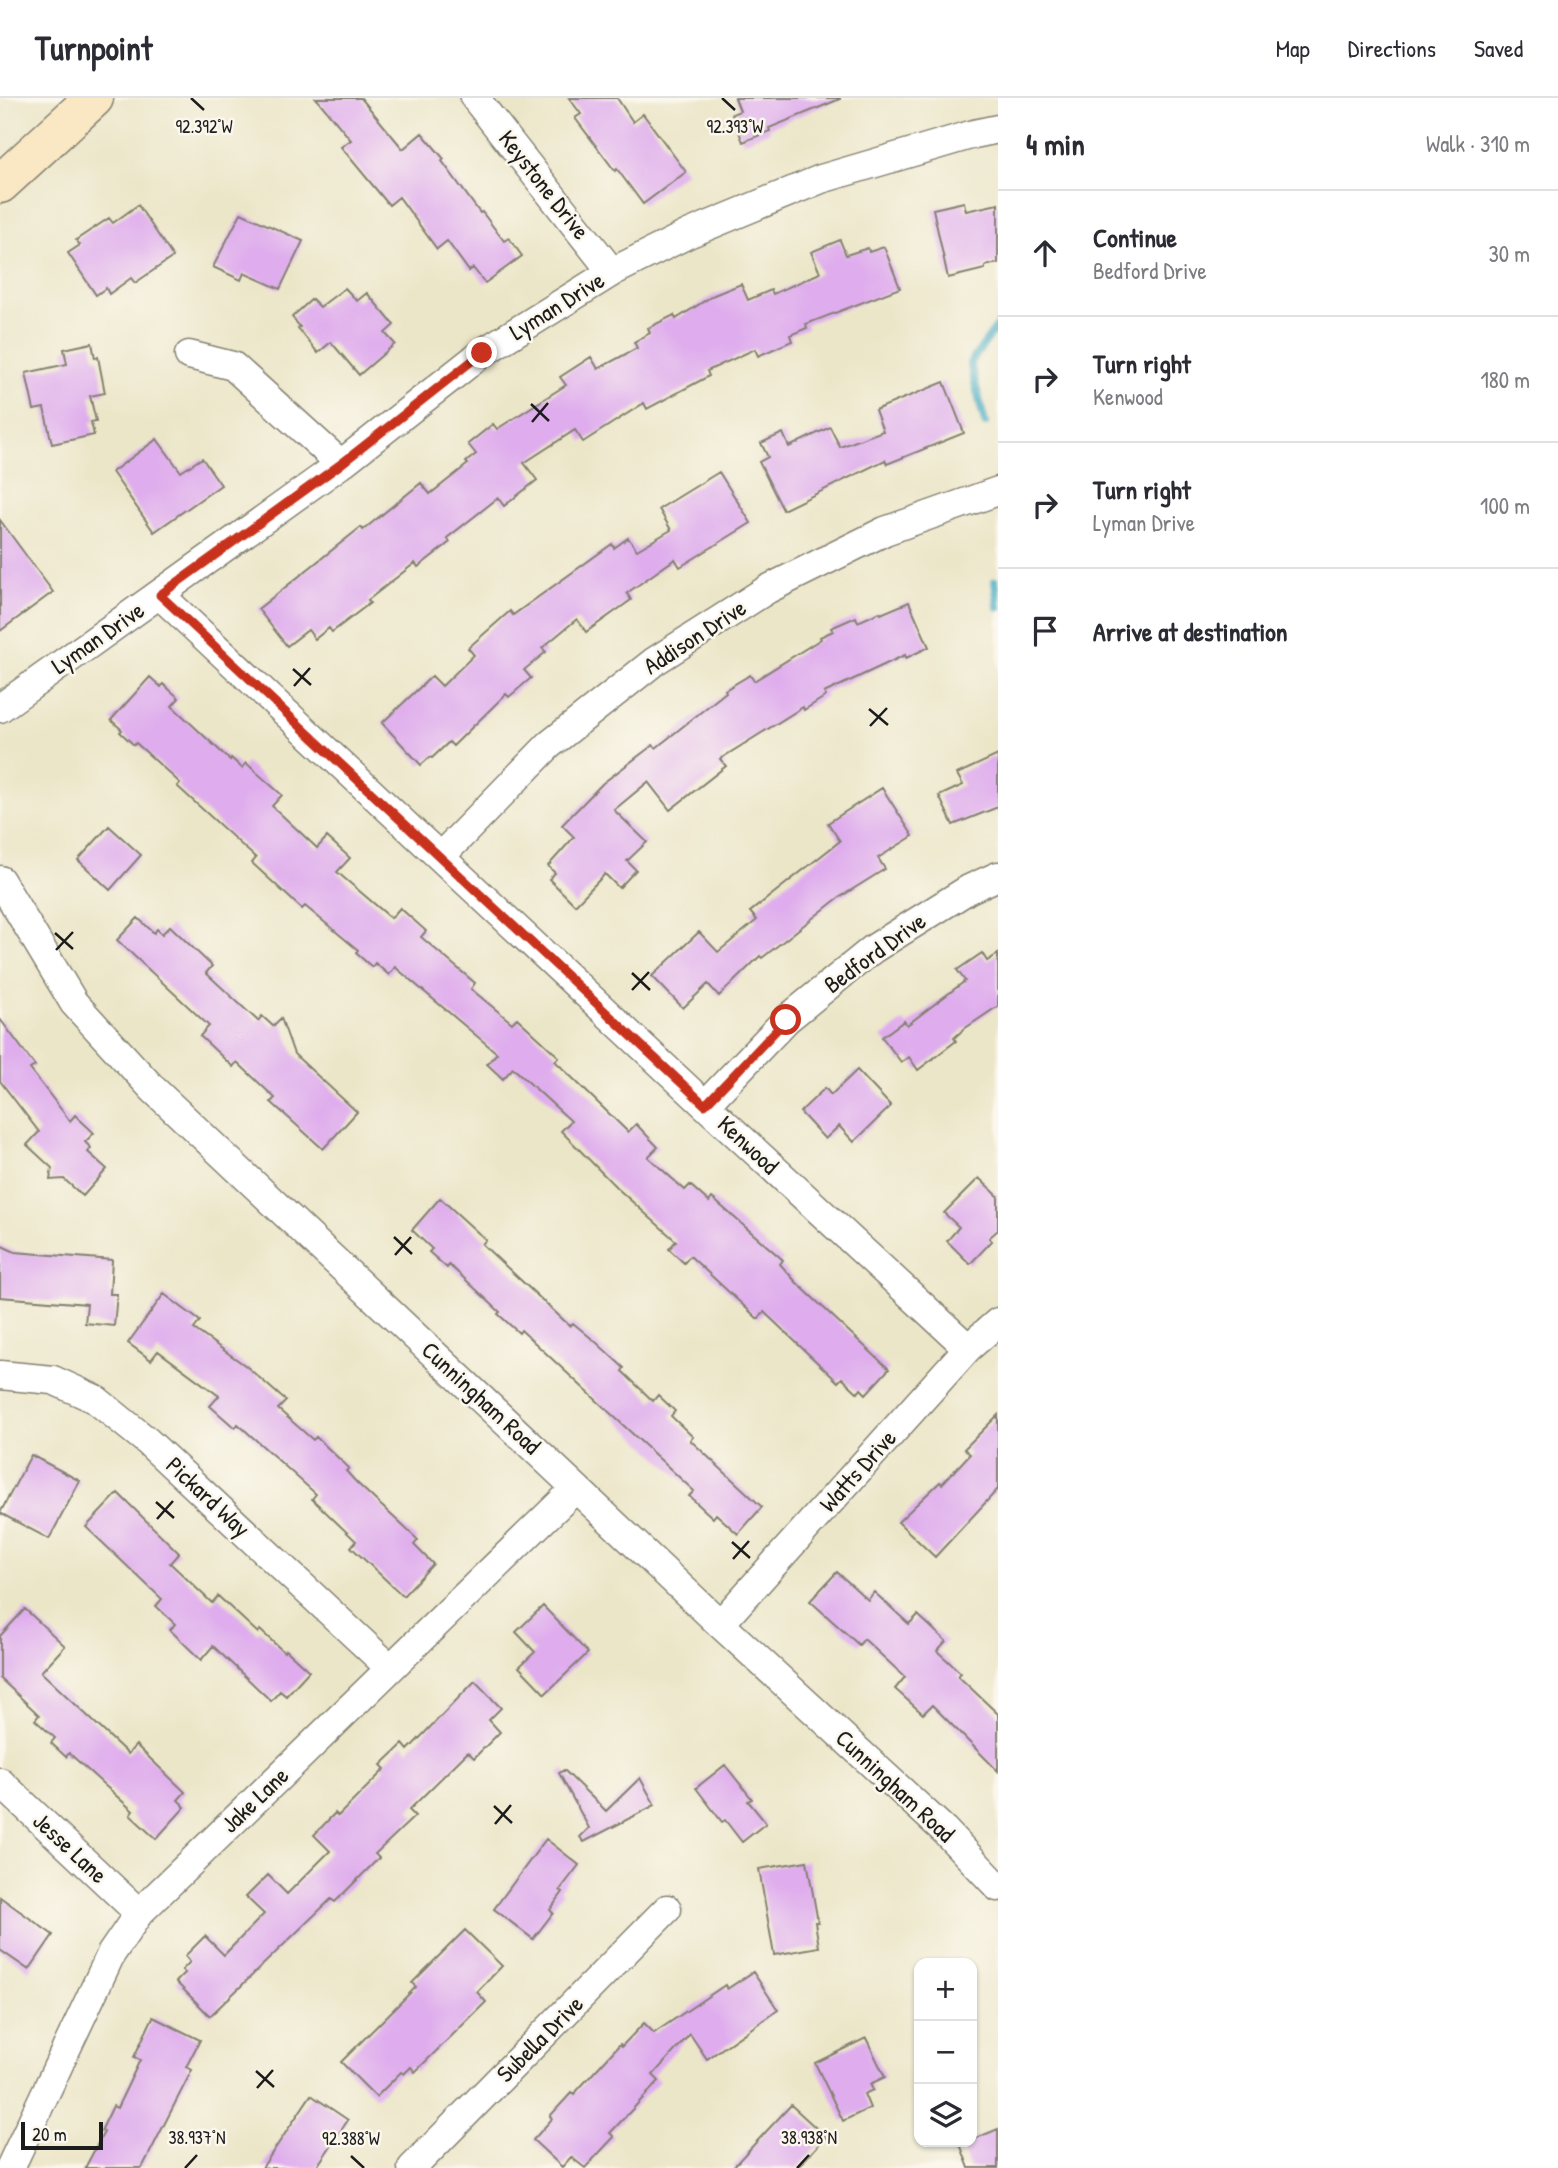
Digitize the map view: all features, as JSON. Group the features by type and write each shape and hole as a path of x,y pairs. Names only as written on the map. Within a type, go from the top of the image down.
{"street":[{"path":"0,184 94,98"},
{"name":"Keystone Drive","path":"475,98 612,272"},
{"name":"Lyman Drive","path":"0,708 341,464 482,353 612,272 688,234 821,179 998,129"},
{"path":"189,355 233,366 341,464"},
{"name":"Addison Drive","path":"440,857 549,746 655,661 768,589 873,537 998,491"},
{"name":"Kenwood","path":"160,595 968,1348"},
{"name":"Bedford Drive","path":"705,1105 786,1020 873,949 969,889 998,876"},
{"name":"Cunningham Road","path":"0,880 74,1003 153,1089 720,1624 944,1830 998,1887"},
{"name":"Watts Drive","path":"720,1624 968,1348 998,1322"},
{"name":"Pickard Way","path":"0,1376 52,1380 95,1399 147,1441 390,1668"},
{"name":"Jake Lane","path":"10,2168 111,1954 139,1913 576,1488"},
{"name":"Jesse Lane","path":"0,1782 139,1913"},
{"name":"Subella Drive","path":"412,2168 667,1909"}],"building":[{"path":"316,98 361,98 403,149 422,133 444,159 442,161 480,213 482,212 504,241 509,238 522,256 485,283 473,268 469,271 447,241 437,249 399,197 389,205 341,147 351,140"},
{"path":"569,98 617,98 633,122 643,114 686,172 643,204 575,118 581,114"},
{"path":"735,98 840,99 769,128 770,131 743,142 732,114 740,111"},
{"path":"964,202 966,211 998,204 998,263 948,278 933,209"},
{"path":"138,205 173,257 135,283 131,278 109,294 106,288 96,295 68,253 80,245 76,240 109,218 113,223"},
{"path":"241,213 303,241 280,289 244,273 241,280 213,267"},
{"path":"840,240 846,255 868,248 869,252 884,247 900,288 806,324 807,328 790,335 792,341 758,356 755,349 707,371 709,376 647,409 644,403 583,442 575,430 524,463 537,480 504,506 498,498 447,538 450,542 418,567 415,563 332,632 329,628 315,639 308,630 287,646 258,609 421,483 430,494 468,464 466,462 476,454 468,444 493,424 497,429 566,385 560,377 591,357 598,369 637,348 634,342 650,333 648,328 674,315 676,319 714,295 741,284 748,300 771,290 773,294 820,273 811,252"},
{"path":"345,288 357,301 367,293 394,325 385,333 395,344 359,375 331,342 318,353 292,317 312,299 320,307"},
{"path":"92,343 95,358 98,357 105,393 90,396 96,421 91,422 94,435 52,444 44,408 34,410 26,373 67,364 64,349"},
{"path":"944,382 964,433 887,464 885,460 783,510 759,462 768,457 761,443 783,433 789,447 830,427 840,447 883,431 875,410"},
{"path":"157,439 181,472 202,458 221,485 154,532 112,472"},
{"path":"719,472 751,523 680,567 675,559 627,593 631,600 586,632 577,619 542,648 546,652 524,670 531,678 509,697 506,694 453,746 449,742 421,765 382,723 432,676 442,686 474,655 468,648 510,611 513,615 612,544 614,548 628,538 637,550 671,530 659,509"},
{"path":"0,520 53,592 0,631"},
{"path":"909,602 929,647 906,658 905,655 824,693 826,696 804,710 803,707 720,759 726,766 670,810 648,782 614,810 647,842 627,861 636,870 619,888 605,874 575,905 549,879 555,873 548,866 574,837 562,825 603,783 653,745 656,748 726,692 725,690 750,675 754,681 833,631 831,628 856,617 858,622"},
{"path":"150,677 179,698 172,706 230,760 231,758 242,768 246,763 282,795 272,806 317,848 327,837 350,858 337,872 391,918 400,908 426,931 421,937 475,983 471,989 512,1023 517,1018 559,1057 555,1061 628,1132 636,1124 658,1147 648,1157 685,1190 690,1185 709,1202 712,1198 783,1260 780,1264 796,1282 889,1369 866,1394 861,1389 858,1393 842,1378 838,1382 764,1312 758,1319 690,1256 684,1263 669,1249 676,1241 617,1188 561,1131 571,1121 513,1068 503,1079 487,1064 497,1053 395,967 389,975 375,963 372,967 356,953 358,950 305,906 302,909 252,863 256,858 177,786 180,783 120,732 122,730 111,720"},
{"path":"998,755 998,807 953,825 939,796 963,785 957,774"},
{"path":"882,788 913,836 878,858 885,869 837,899 762,958 760,956 719,996 708,984 683,1008 652,976 699,932 718,952 757,920 750,912 840,841 828,823"},
{"path":"109,826 141,855 110,890 78,860"},
{"path":"138,918 154,933 157,929 162,934 170,926 212,966 206,973 258,1021 262,1016 273,1026 281,1018 294,1054 357,1112 323,1149 271,1102 275,1098 237,1062 233,1067 200,1036 209,1026 117,940"},
{"path":"982,953 987,961 998,954 998,1006 964,1029 954,1038 956,1041 918,1070 909,1057 901,1062 882,1037 904,1021 907,1025 965,981 957,970"},
{"path":"0,1019 35,1066 30,1069 70,1121 75,1115 94,1133 85,1142 91,1148 88,1152 107,1169 83,1196 64,1179 50,1180 52,1168 27,1145 39,1132 0,1081"},
{"path":"857,1070 891,1106 854,1142 839,1126 825,1139 800,1112 825,1088 831,1095"},
{"path":"979,1178 998,1196 998,1230 989,1238 992,1241 970,1264 947,1241 959,1227 944,1213"},
{"path":"440,1198 486,1240 482,1244 570,1326 573,1323 597,1343 653,1401 658,1395 675,1411 671,1416 693,1437 690,1440 762,1507 738,1534 716,1514 713,1518 689,1496 694,1491 521,1330 519,1333 498,1314 500,1312 466,1280 429,1252 432,1249 412,1230"},
{"path":"0,1245 15,1252 112,1260 110,1294 117,1294 114,1326 85,1323 87,1304 0,1297"},
{"path":"164,1294 200,1321 194,1329 246,1366 286,1401 278,1409 313,1440 316,1437 349,1468 346,1471 356,1482 418,1540 414,1545 433,1564 403,1596 351,1547 356,1541 312,1499 316,1494 238,1424 235,1428 210,1406 219,1396 158,1351 151,1360 128,1343"},
{"path":"998,1415 998,1489 935,1557 898,1522 940,1482 942,1484 970,1454 964,1449"},
{"path":"31,1455 80,1481 49,1539 0,1513"},
{"path":"118,1493 179,1553 170,1563 212,1603 218,1596 258,1633 260,1630 309,1671 286,1696 280,1691 271,1701 213,1646 201,1660 170,1630 175,1624 156,1606 162,1599 86,1527"},
{"path":"837,1572 868,1600 874,1592 909,1624 918,1615 946,1641 937,1651 961,1673 958,1676 998,1714 998,1771 932,1705 923,1714 895,1689 905,1677 864,1639 859,1645 810,1601"},
{"path":"543,1606 588,1653 545,1694 519,1667 535,1652 516,1632"},
{"path":"25,1609 65,1646 41,1672 128,1754 136,1745 185,1792 178,1800 185,1807 156,1839 130,1815 133,1811 69,1753 66,1757 51,1743 55,1738 35,1720 39,1715 0,1678 0,1636"},
{"path":"475,1681 501,1708 489,1720 500,1732 474,1758 468,1752 409,1810 415,1816 375,1854 379,1858 335,1902 331,1899 210,2016 176,1982 185,1973 182,1970 190,1962 185,1956 205,1936 224,1955 264,1914 246,1897 268,1875 287,1894 330,1851 314,1835 335,1813 338,1816 385,1769 381,1765 403,1744 408,1750"},
{"path":"725,1765 752,1799 748,1801 766,1823 742,1842 725,1820 722,1822 696,1788"},
{"path":"564,1770 606,1811 640,1778 655,1805 584,1842 580,1837 589,1828 559,1773"},
{"path":"546,1839 579,1865 560,1890 563,1892 550,1910 553,1913 533,1939 494,1909"},
{"path":"807,1861 818,1922 815,1922 819,1947 774,1955 759,1869"},
{"path":"0,1897 53,1935 29,1970 0,1950"},
{"path":"465,1930 502,1966 477,1992 486,2002 415,2072 411,2067 404,2074 401,2072 376,2097 341,2062 416,1987 412,1983"},
{"path":"753,1972 778,2010 707,2059 690,2034 653,2075 659,2081 610,2133 614,2137 585,2168 571,2157 562,2167 533,2140 572,2092 574,2094 620,2044 622,2046 644,2023 654,2033 725,1985 727,1989"},
{"path":"153,2017 200,2040 186,2067 192,2070 142,2168 85,2168 104,2132 101,2131 113,2106 117,2108 140,2060 134,2057"},
{"path":"866,2038 885,2077 870,2084 873,2090 864,2094 870,2108 843,2121 815,2063"},
{"path":"311,2095 348,2120 316,2168 262,2168"},
{"path":"791,2105 826,2137 797,2168 732,2168"},
{"path":"998,2129 998,2168 969,2168 961,2147 977,2147 977,2138"}],"waterway":[{"path":"985,423 970,363 998,325"},
{"path":"995,581 998,607"}],"route":[{"path":"482,353 341,464 160,595 705,1105 786,1020"}]}
